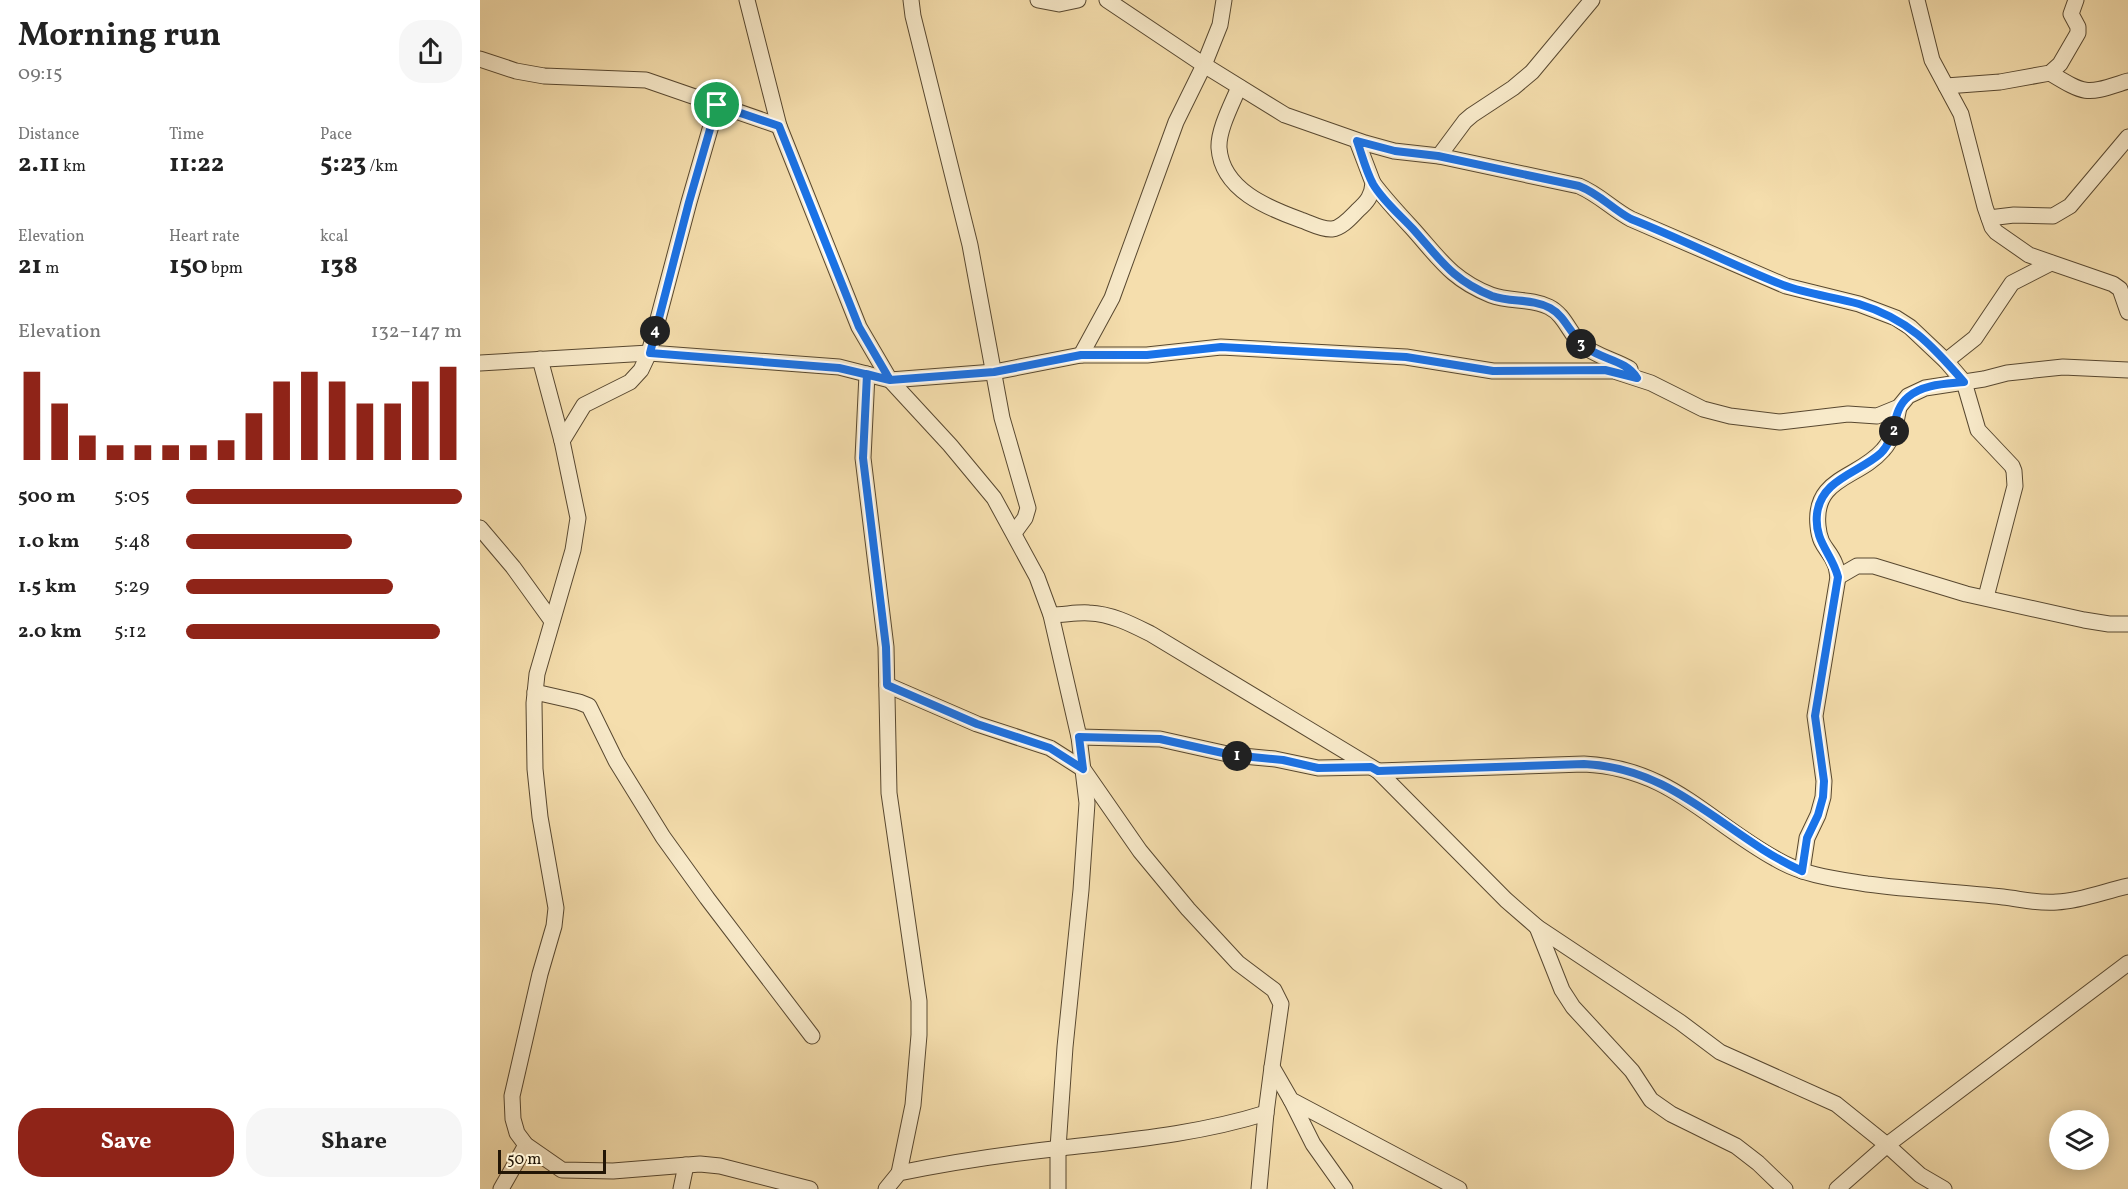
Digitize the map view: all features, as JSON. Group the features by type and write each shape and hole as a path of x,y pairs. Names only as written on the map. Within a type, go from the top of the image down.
{"street":[{"path":"747,0 779,126 859,327 890,380 951,445 994,498 1042,589 1051,615 1079,737 1087,803 1058,1148 1058,1189"},
{"path":"911,0 970,245 1002,418 1028,508 1025,518 1014,533"},
{"path":"1038,0 1059,4 1078,0"},
{"path":"1107,0 1204,65 1285,115 1357,141 1395,151 1438,156 1556,181 1591,191 1631,219 1756,274 1786,286 1859,304 1896,318 1910,327 1946,361 1964,382 1978,430 2012,466 2015,486 1986,597"},
{"path":"1081,355 1112,298 1176,122 1204,65 1220,25 1224,0"},
{"path":"1438,156 1472,115 1513,88 1532,72 1592,0"},
{"path":"1917,0 1929,52 1961,114 1989,218 1996,232 2020,250 2051,263 2124,287 2128,312"},
{"path":"1946,86 2000,82 2049,73 2060,64 2078,33 2078,27 2071,14 2076,0"},
{"path":"480,59 516,71 544,76 646,80 779,126"},
{"path":"2049,73 2076,89 2090,92 2128,81"},
{"path":"1239,87 1220,136 1220,154 1235,184 1260,203 1321,227 1334,229 1367,201 1371,196 1373,183"},
{"path":"562,441 584,405 630,382 641,370 650,353 717,105"},
{"path":"1989,218 2054,216 2061,213 2070,206 2128,137"},
{"path":"1357,141 1373,183 1390,206 1457,278 1494,296 1534,302 1552,308 1562,317 1583,346 1630,368 1637,378"},
{"path":"1946,361 1975,338 2012,283 2051,263"},
{"path":"480,363 650,353 839,368 890,380 994,372 1081,355 1147,355 1221,347 1406,357 1493,371 1605,370 1637,378 1703,409 1730,416 1780,422 1848,414 1877,416 1899,407"},
{"path":"540,359 562,441 578,518 573,550 537,674 535,692 536,779 540,817 556,908 554,926 540,974 512,1096 513,1119 517,1133 526,1145 562,1170 613,1171 720,1166 810,1189"},
{"path":"1802,871 1807,838 1818,815 1823,797 1824,781 1815,716 1838,577 1835,564 1822,545 1817,514 1824,493 1832,485 1863,467 1882,452 1893,435 1899,407 1908,396 1925,388 2007,373 2062,367 2128,370"},
{"path":"867,374 863,458 886,647 889,793 919,1001 919,1035 913,1105 898,1173 886,1189"},
{"path":"480,528 513,567 552,621"},
{"path":"1838,577 1857,566 1874,566 1966,594 2084,620 2128,624"},
{"path":"1051,615 1086,612 1123,620 1151,634 1374,769 1506,900 1537,927 1680,1022 1720,1052 1823,1096 1836,1104 1887,1144 1920,1174 1944,1189"},
{"path":"887,685 977,724 1050,748 1083,769 1140,852 1188,909 1230,955 1279,996 1280,1013 1266,1113 1259,1189"},
{"path":"535,692 589,706 616,761 663,837 706,898 812,1036"},
{"path":"1079,737 1160,739 1232,755 1283,760 1318,768 1604,765 1630,770 1665,785 1777,860 1819,877 1905,889 2003,897 2038,903 2060,902 2128,886"},
{"path":"1537,927 1562,990 1573,1007 1632,1071 1651,1100 1671,1114 1736,1146 1785,1189"},
{"path":"1837,1189 1887,1144 2128,963"},
{"path":"1272,1067 1313,1144 1345,1189"},
{"path":"1291,1100 1459,1189"},
{"path":"898,1173 1058,1148 1167,1136 1238,1122 1266,1113"},
{"path":"501,1189 526,1145"},
{"path":"681,1189 686,1166"}],"route":[{"path":"717,105 664,292 650,353 839,368 867,374 890,380 994,372 1081,355 1147,355 1221,347 1406,357 1493,371 1605,370 1637,378 1630,368 1583,346 1562,317 1552,308 1541,303 1494,296 1457,278 1390,206 1373,183 1357,141 1395,151 1438,156 1579,186 1598,195 1621,214 1631,219 1756,274 1786,286 1859,304 1896,318 1910,327 1946,361 1964,382 1934,385 1908,396 1899,407 1893,435 1882,452 1863,467 1832,485 1824,493 1820,503 1817,514 1822,545 1835,564 1838,577 1815,716 1824,781 1823,797 1818,815 1807,838 1802,871 1777,860 1758,848 1686,797 1630,770 1584,764 1378,771 1371,767 1318,768 1283,760 1232,755 1160,739 1079,737 1083,769 1050,748 977,724 887,685 886,647 863,458 867,374 890,380 859,327 779,126 717,105"}]}
